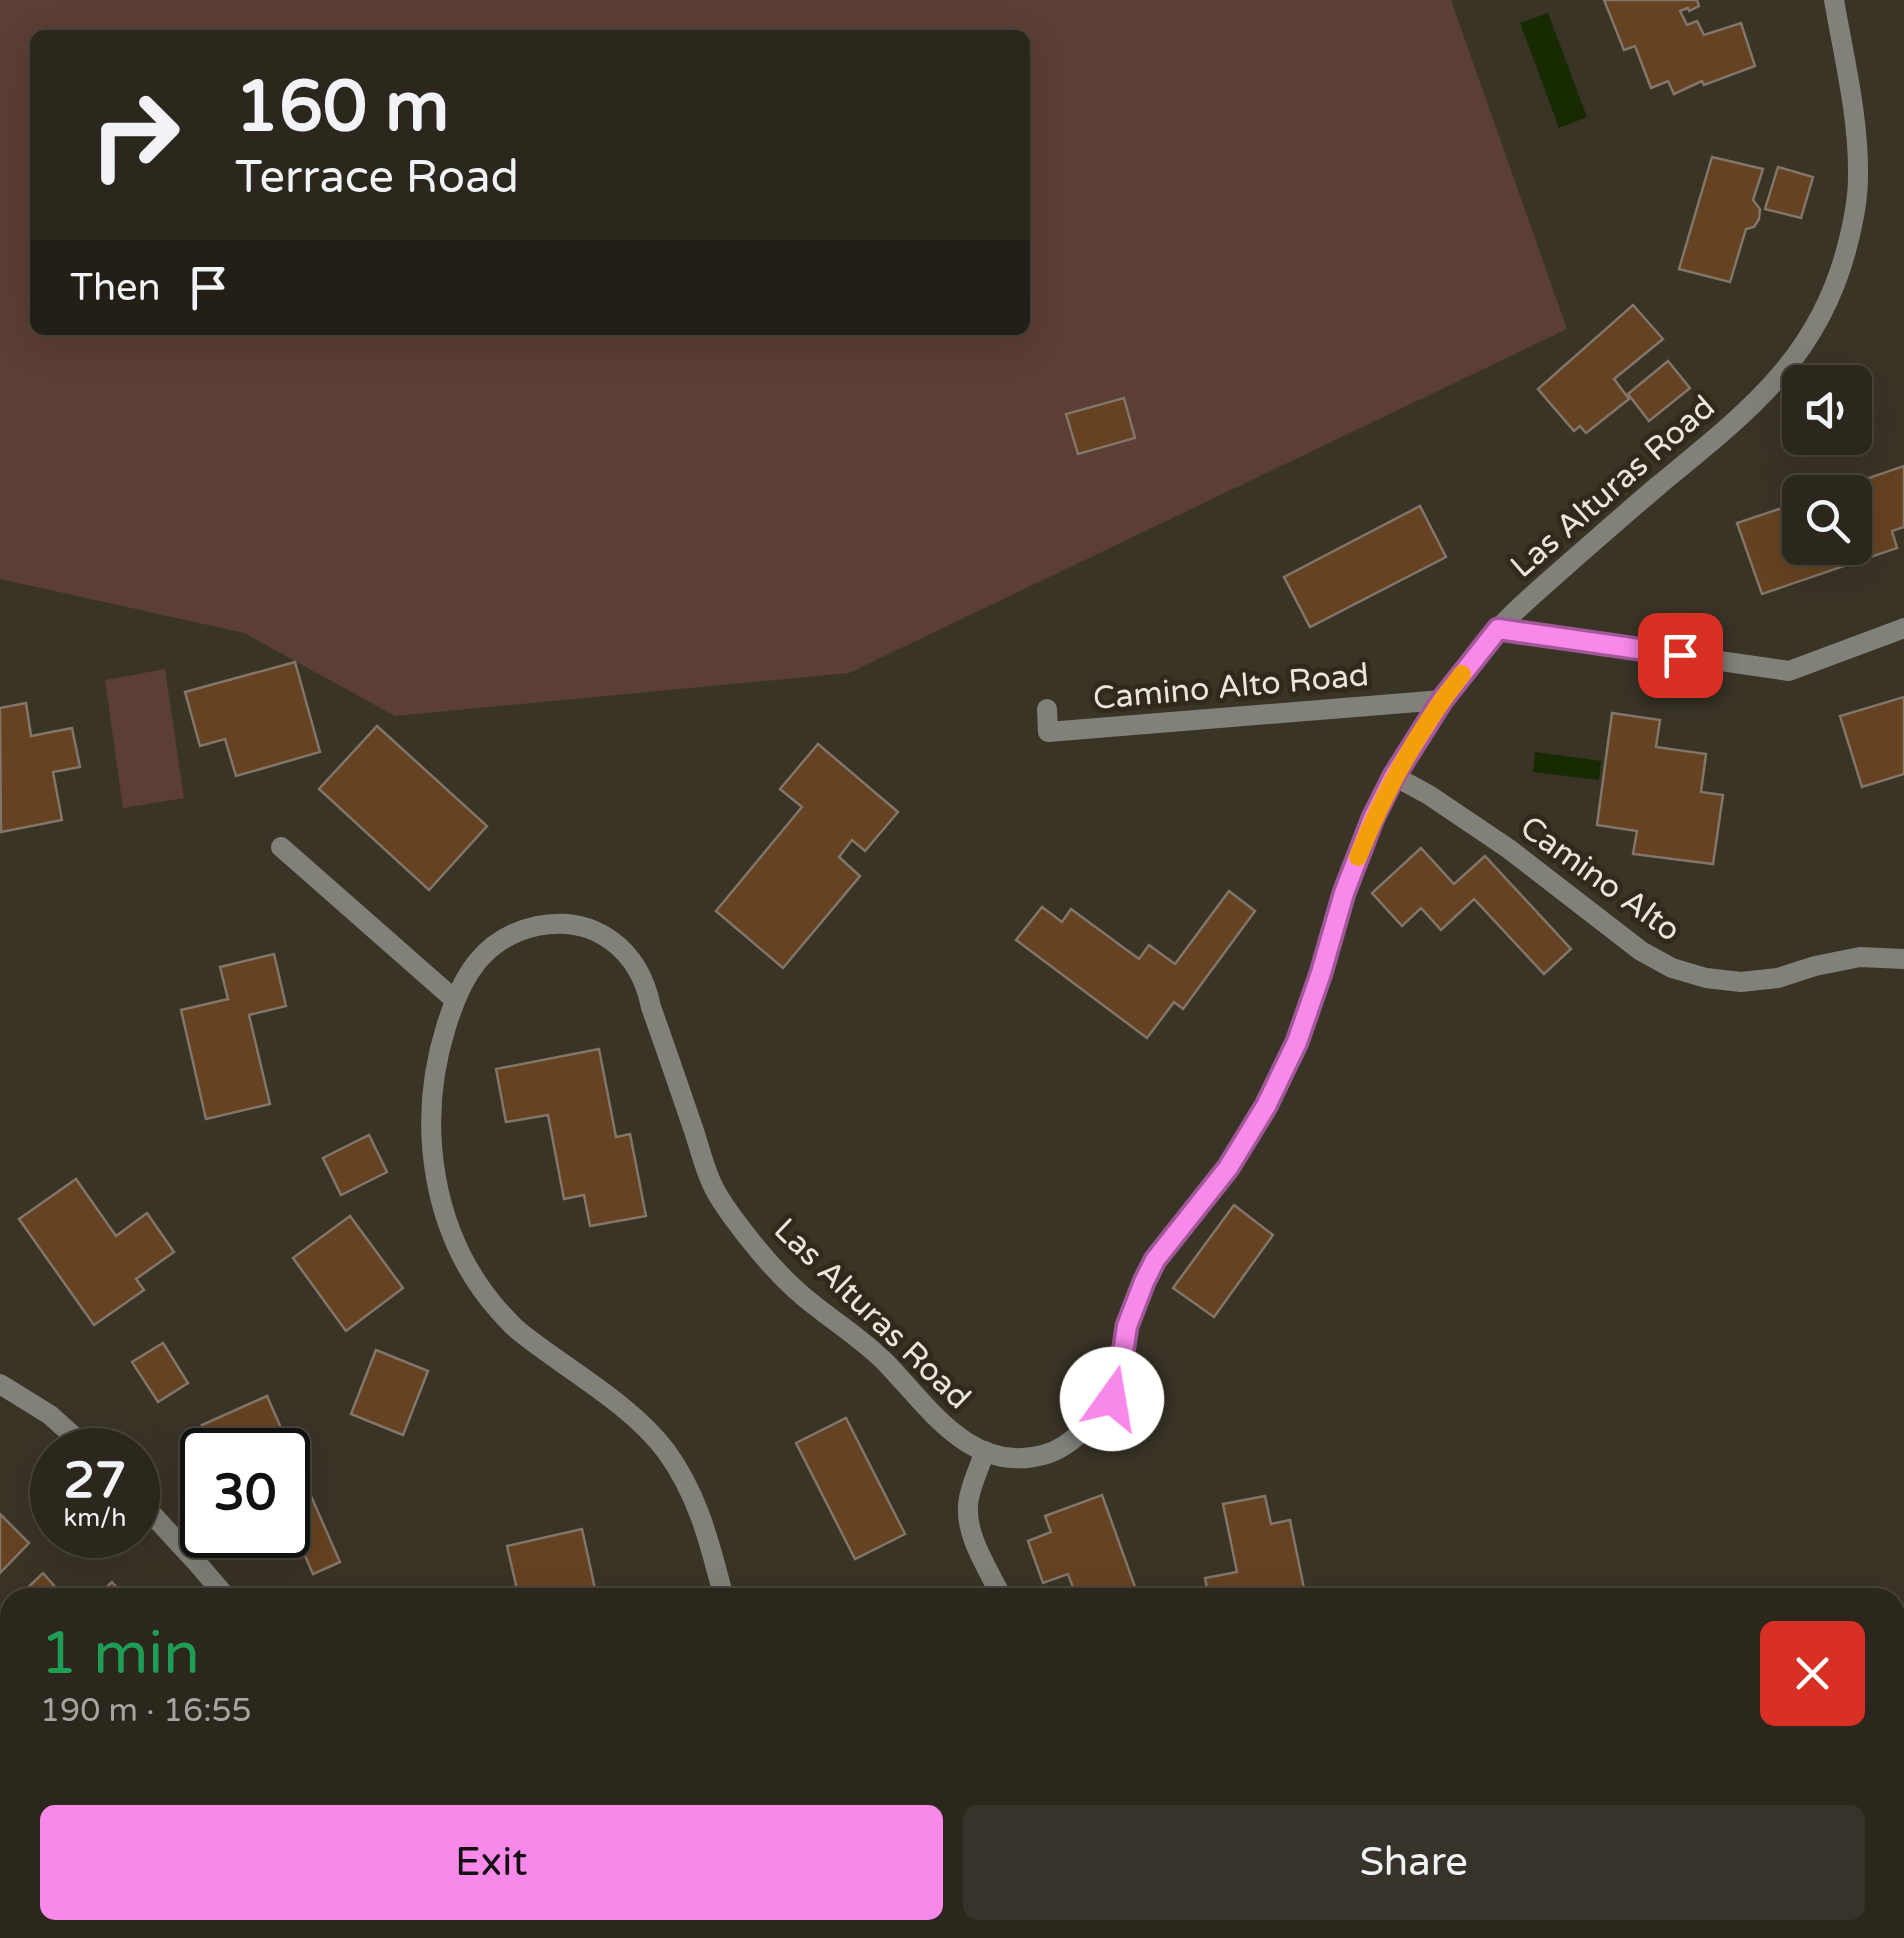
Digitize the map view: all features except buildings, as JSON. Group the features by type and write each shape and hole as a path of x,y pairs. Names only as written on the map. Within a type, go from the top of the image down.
{"street":[{"name":"Las Alturas Road","path":"721,1588 704,1521 688,1483 664,1448 636,1418 516,1330 480,1290 454,1244 438,1192 432,1096 438,1054 454,1000 477,960 513,934 535,926 557,924 594,930 612,940 638,968 647,987 714,1188 756,1248 807,1300 874,1350 941,1425 960,1439 1007,1458 1045,1455 1063,1448 1099,1419 1112,1399 1127,1326 1155,1260 1228,1168 1266,1106 1297,1042 1344,893 1373,818 1394,776 1442,700 1513,612 1742,416 1789,367 1825,311 1853,225 1858,180 1857,135 1834,0"},
{"path":"1498,629 1790,670 1904,628"},
{"name":"Camino Alto Road","path":"1047,709 1048,732 1442,700"},
{"name":"Camino Alto","path":"1394,776 1509,850 1641,951 1672,968 1706,978 1742,982 1778,978 1860,958 1904,959"},
{"path":"280,847 454,1000"},
{"path":"0,1384 64,1428"},
{"path":"985,1451 968,1499 968,1520 997,1588"},
{"path":"160,1524 218,1588"}],"shaded area":[{"path":"0,0 1451,0 1567,329 849,673 395,716 244,633 0,579"},
{"path":"1548,13 1587,117 1559,128 1520,23"},
{"path":"165,669 184,798 123,808 105,680"},
{"path":"1535,752 1601,761 1599,780 1533,772"}],"slow traffic":[{"path":"1358,857 1394,776 1462,674"}],"route":[{"path":"1112,1399 1127,1326 1144,1282 1155,1260 1228,1168 1266,1106 1297,1042 1344,893 1373,818 1394,776 1442,700 1498,629 1680,655"}]}
